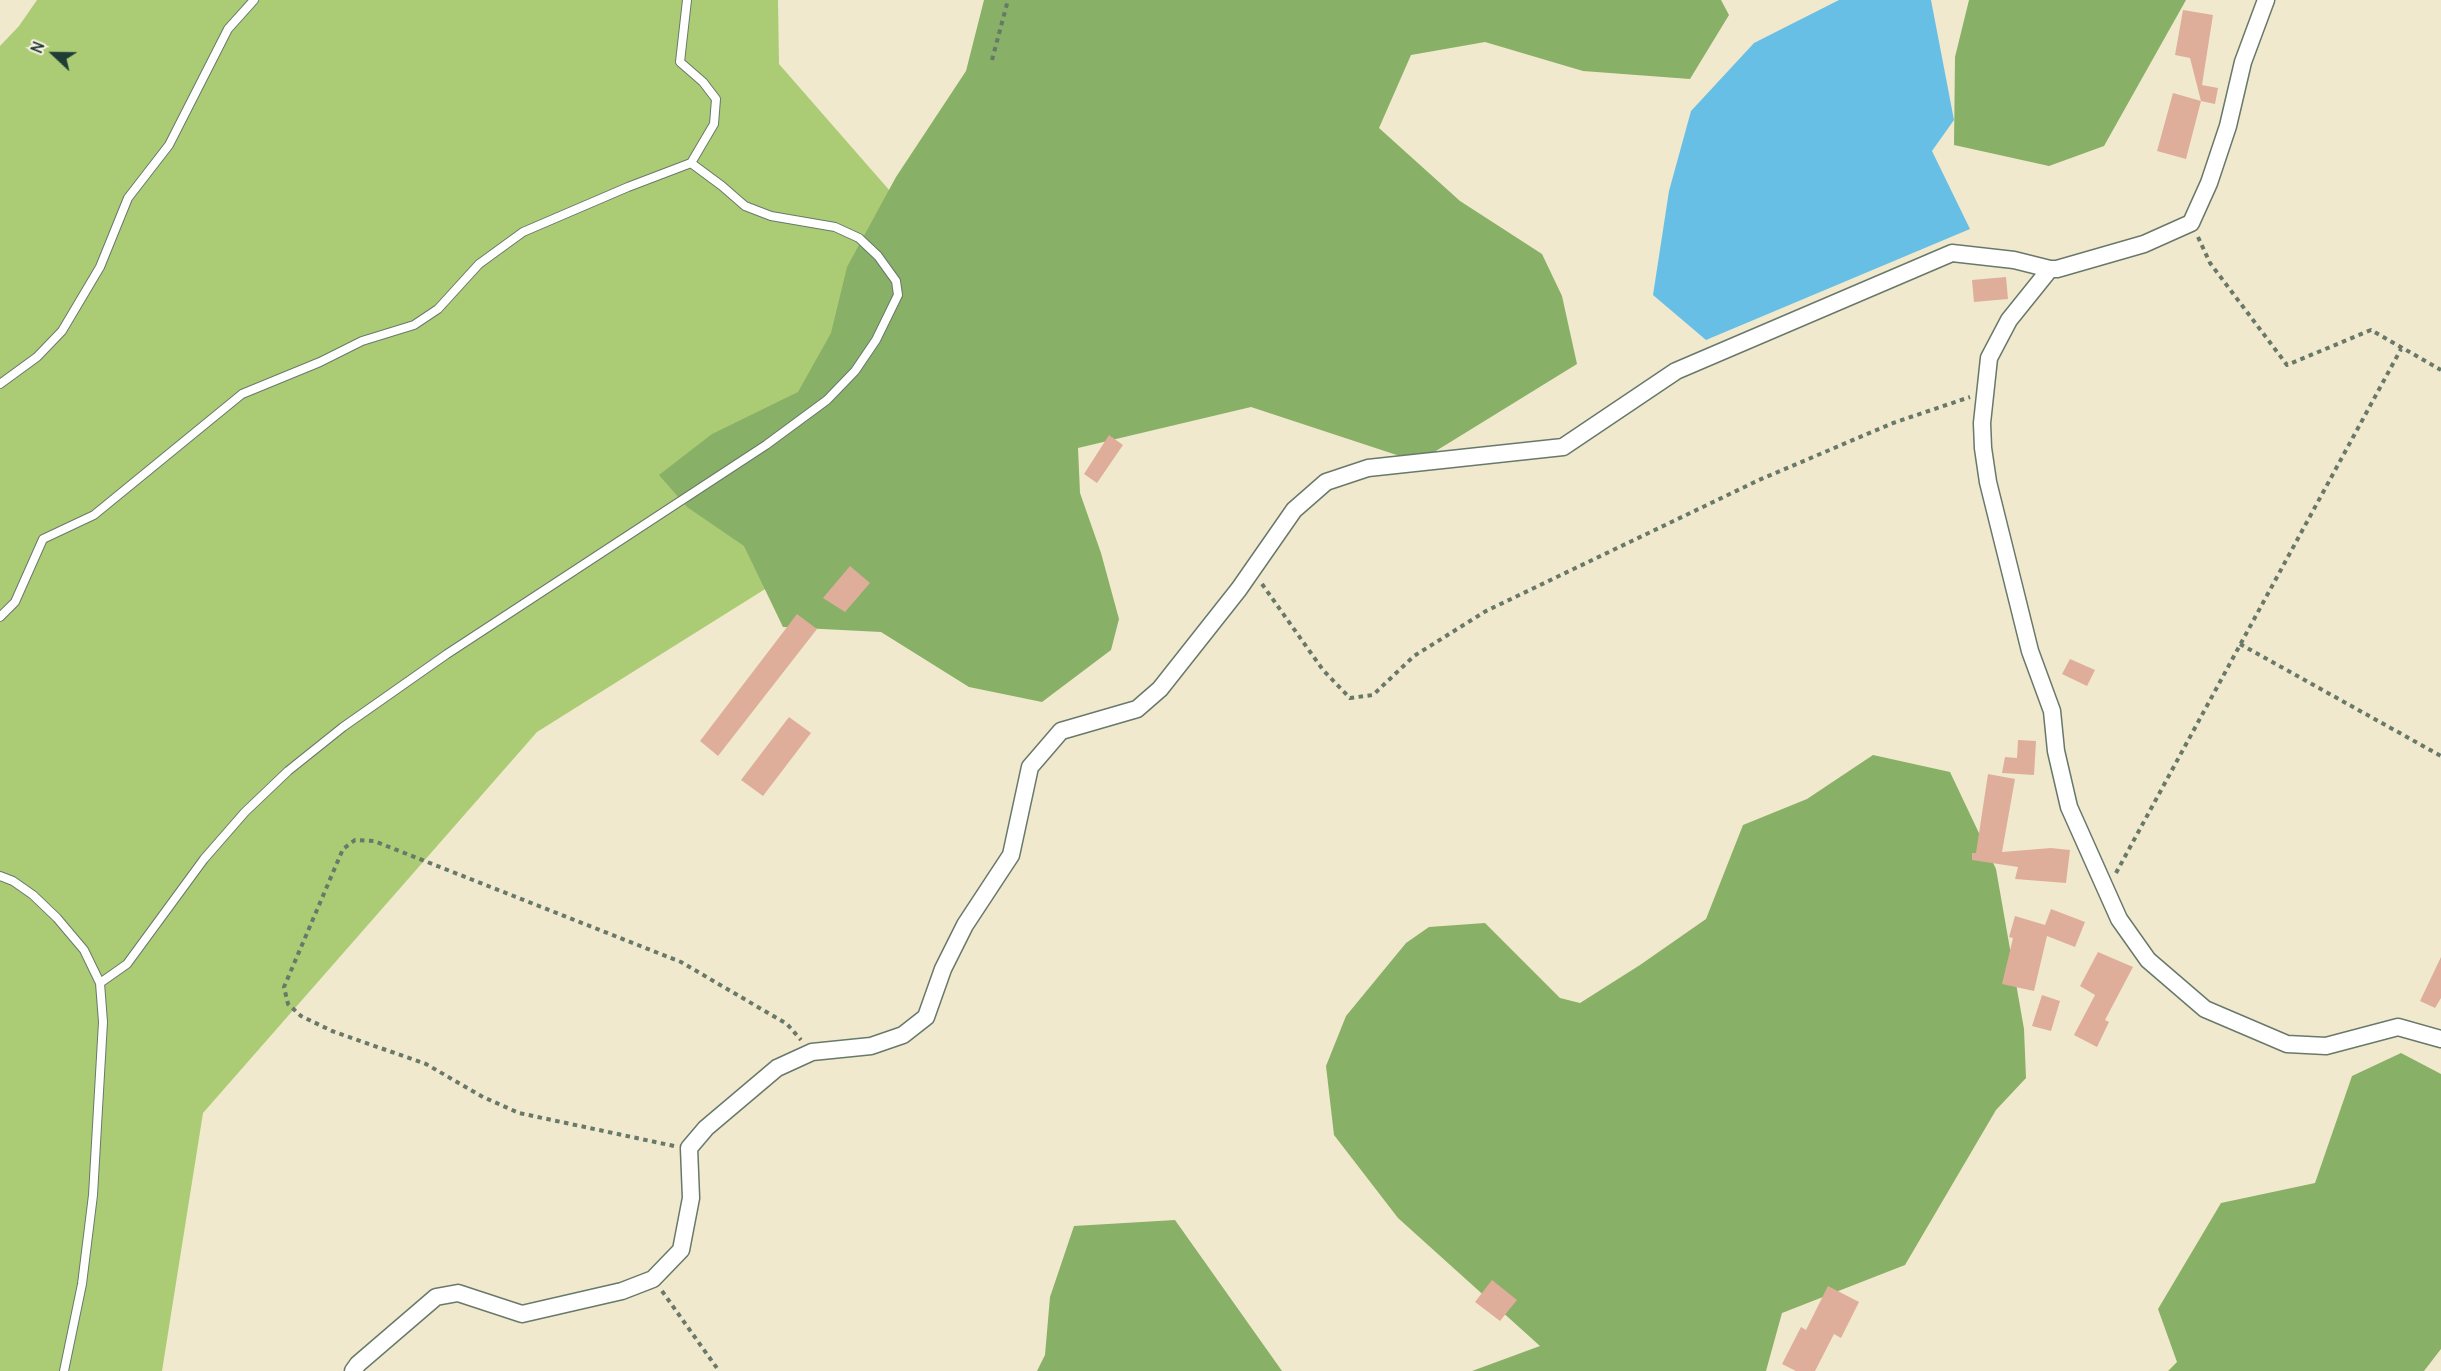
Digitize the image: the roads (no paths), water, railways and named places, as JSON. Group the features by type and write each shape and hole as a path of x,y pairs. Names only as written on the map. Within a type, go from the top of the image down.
{"street":[{"path":"354,1371 358,1364 436,1297 458,1293 522,1314 622,1291 653,1279 681,1250 691,1198 689,1148 706,1128 777,1068 812,1052 871,1046 903,1035 926,1017 943,969 956,943 1011,855 1030,767 1060,731 1137,708 1160,689 1294,510 1326,482 1368,468 1563,447 1676,371 1952,253 2014,260 2049,269 2144,244 2191,223 2209,183 2228,126 2243,62 2266,0"},
{"path":"2049,269 2008,320 1989,358 1982,423 1988,482 2030,651 2052,711 2056,751 2069,807 2119,919 2148,960 2205,1009 2287,1044 2326,1046 2398,1027 2441,1039"}],"lane":[{"path":"0,384 37,357 62,331 100,267 128,198 169,146 228,29 254,0"},
{"path":"0,617 15,602 43,539 93,515 242,394 320,362 362,341 414,325 438,309 479,264 523,232 691,163 714,124 716,99 703,82 680,62 687,0"},
{"path":"100,983 127,964 204,859 245,812 288,771 343,727 447,654 766,445 827,400 855,370 876,340 898,295 896,280 878,256 859,238 835,227 771,216 745,206 691,163"},
{"path":"0,876 13,881 33,895 57,918 84,950 100,983 103,1022 93,1195 82,1284 64,1371"}],"water":[{"path":"1839,0 1931,0 1954,120 1932,151 1970,229 1706,340 1653,295 1669,191 1691,111 1754,43"}]}
